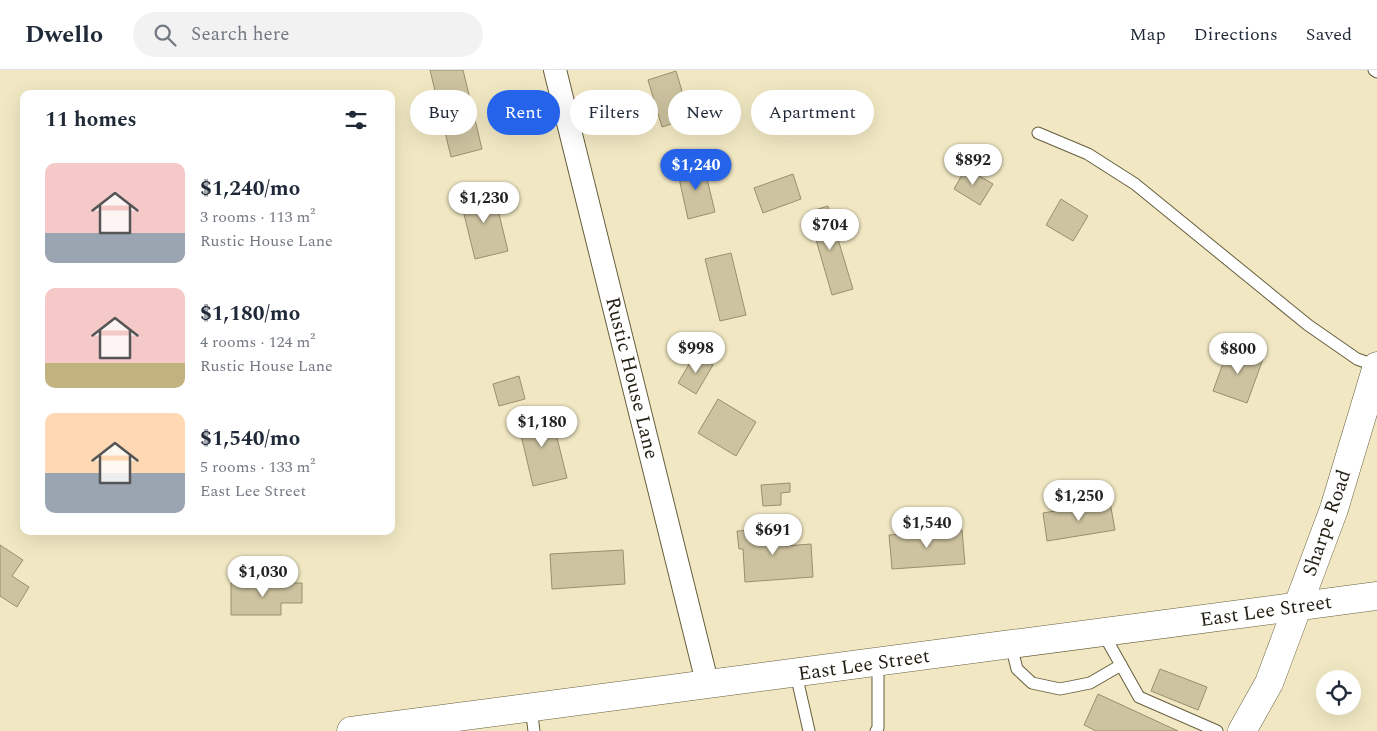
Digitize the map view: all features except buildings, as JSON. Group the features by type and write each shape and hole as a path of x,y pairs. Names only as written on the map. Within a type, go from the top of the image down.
{"street":[{"name":"Rustic House Lane","path":"555,70 708,686"},
{"name":"Sharpe Road","path":"1242,731 1269,683 1334,509 1377,366"},
{"name":"East Lee Street","path":"352,731 532,719 708,686 1377,596"}],"lane":[{"path":"1038,133 1088,154 1135,184 1308,325 1357,359 1377,366"},
{"path":"1103,633 1139,697 1218,731"},
{"path":"1011,645 1017,669 1032,683 1060,689 1090,683 1121,665"},
{"path":"876,731 878,728 878,663"},
{"path":"796,674 809,731"}]}
